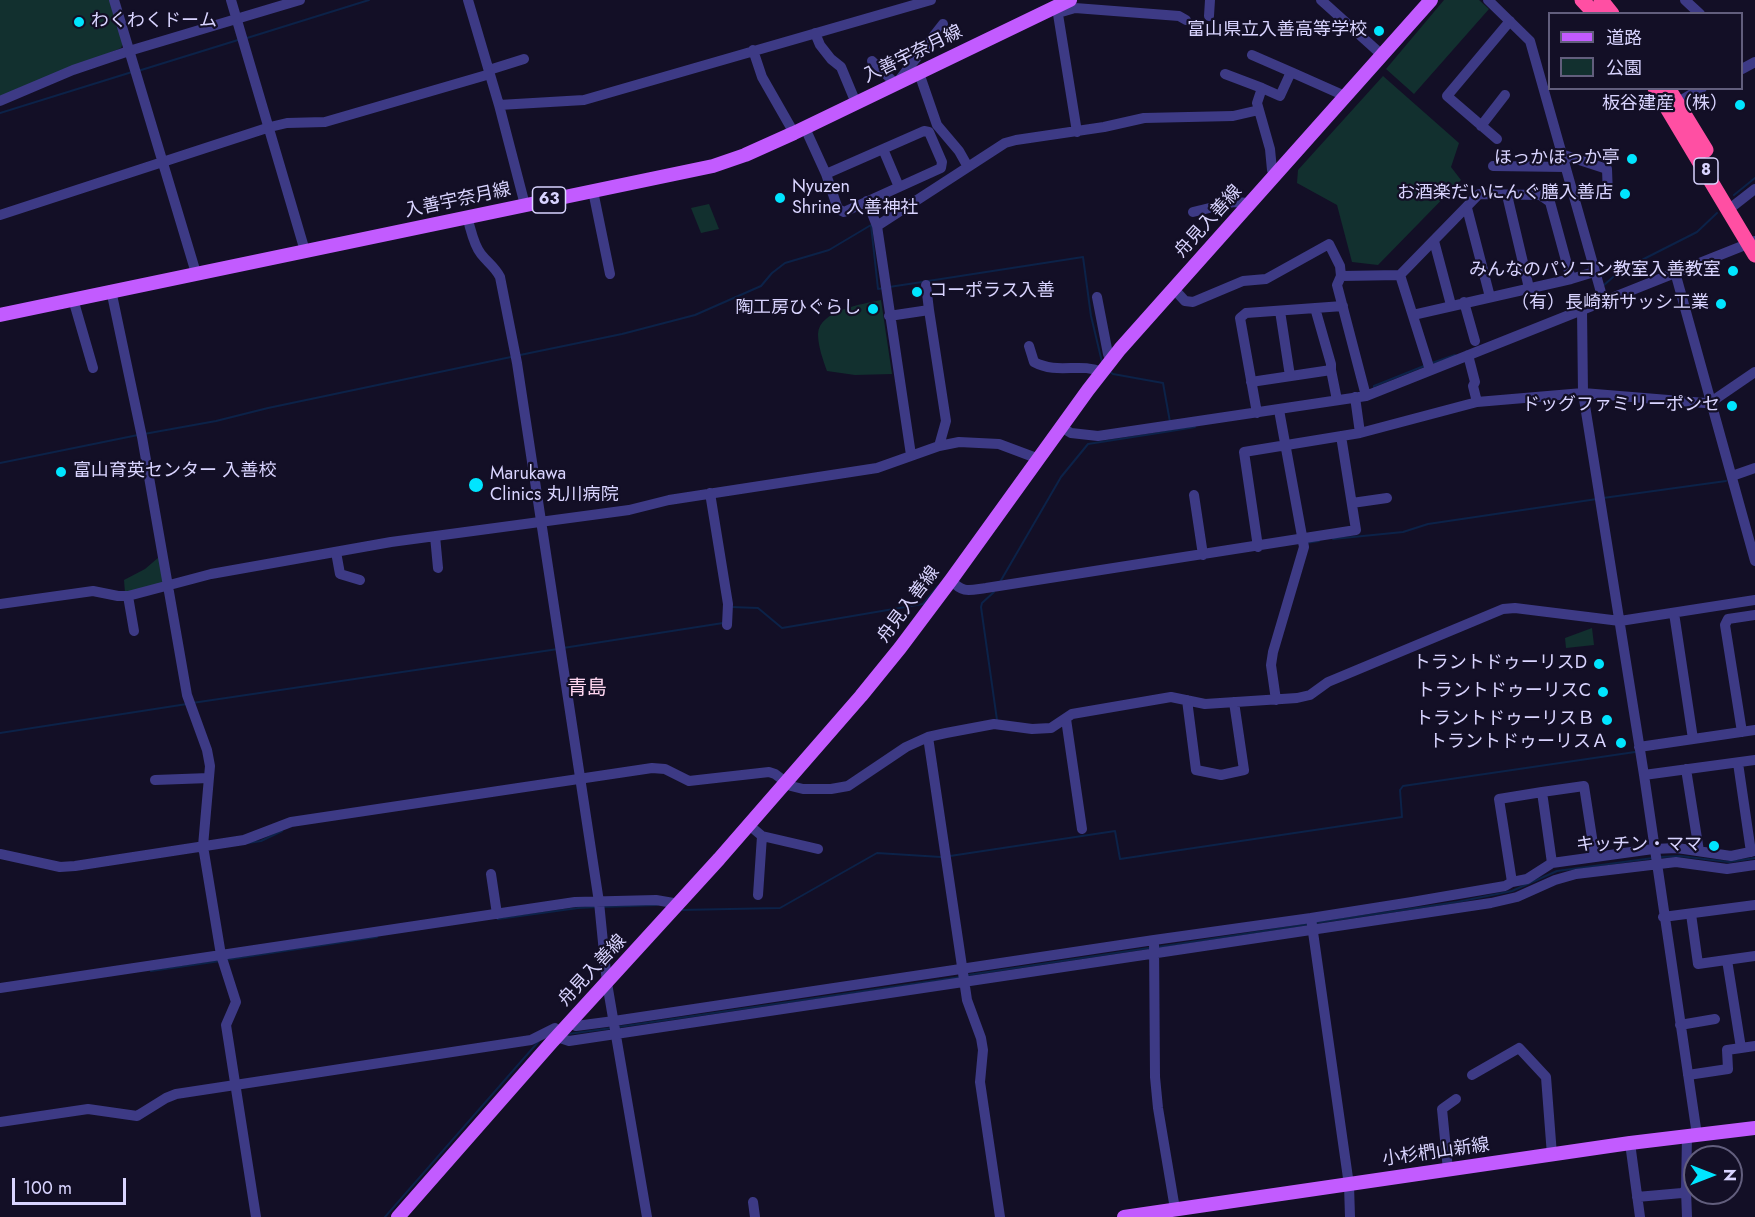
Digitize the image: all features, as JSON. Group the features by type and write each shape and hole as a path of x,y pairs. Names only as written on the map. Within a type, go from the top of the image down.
{"highway":[{"path":"1582,0 1593,12"},
{"path":"1601,0 1610,12"},
{"name":"8","path":"1656,90 1728,210 1753,245"},
{"name":"8","path":"1669,90 1720,174 1753,245"}],"main road":[{"name":"舟見入善線","path":"398,1217 749,825 900,648 1111,361 1431,0"},
{"name":"入善宇奈月線","path":"0,315 713,166 745,155 800,130 1062,5"},
{"name":"小杉椚山新線","path":"1124,1217 1630,1143 1755,1128"}],"street":[{"path":"114,0 196,273"},
{"path":"231,0 305,251"},
{"path":"0,101 74,70 129,51 300,0"},
{"path":"468,0 490,72 525,205"},
{"path":"499,105 584,100 931,0"},
{"path":"1209,16 1210,0"},
{"path":"1321,0 1382,55"},
{"path":"1488,0 1530,41 1602,296 1601,302"},
{"path":"1684,0 1698,12"},
{"path":"1077,132 1062,5 1179,16 1186,20"},
{"path":"1497,139 1447,96 1510,21"},
{"path":"872,61 896,84 943,24"},
{"path":"815,33 820,45 841,67 856,103"},
{"path":"753,50 762,77 800,130 826,174 838,209 844,212 941,168 942,162 929,132 924,131 826,174"},
{"path":"1252,55 1346,96"},
{"path":"0,215 270,127 286,123 325,122 490,72 524,59"},
{"path":"1537,65 1548,67"},
{"path":"1225,75 1280,96 1291,72"},
{"path":"919,74 937,125 959,151 968,166"},
{"path":"1262,88 1257,103 1275,175"},
{"path":"1668,108 1699,90"},
{"path":"1481,126 1505,95"},
{"path":"876,226 1005,143 1041,135 1077,132 1144,118 1233,116 1259,110"},
{"path":"883,149 899,187"},
{"path":"1561,154 1607,169 1608,196"},
{"path":"1493,166 1565,166"},
{"path":"1728,210 1755,189"},
{"path":"593,191 610,274"},
{"path":"1341,276 1400,275 1479,194 1540,195 1550,202 1571,279"},
{"path":"1507,195 1529,288"},
{"path":"867,201 876,226 911,456"},
{"path":"1193,212 1234,202 1250,203"},
{"path":"1467,208 1490,297"},
{"path":"467,217 477,247 496,268 500,277 517,363 599,902 607,983 647,1217"},
{"path":"1434,241 1451,305"},
{"path":"1174,289 1185,301 1193,302 1243,281 1266,279 1329,244 1340,266 1341,276 1337,285 1361,397 1360,433"},
{"path":"1061,427 1071,433 1098,436 1361,397 1675,272 1753,245"},
{"path":"1413,315 1594,272"},
{"path":"1675,272 1755,558"},
{"path":"1400,275 1430,370"},
{"path":"926,285 946,421 939,446"},
{"path":"111,290 142,437 187,695 207,750 210,766 203,846 221,955 236,1002 226,1025 256,1217"},
{"path":"1097,297 1111,361"},
{"path":"73,299 93,368"},
{"path":"1464,302 1475,341"},
{"path":"1257,412 1240,318 1246,314 1343,306"},
{"path":"1315,308 1331,364 1337,400"},
{"path":"889,316 929,310"},
{"path":"1582,310 1583,393 1644,775 1655,864 1688,1075 1691,1145"},
{"path":"1280,311 1290,376"},
{"path":"1029,346 1034,362 1046,369 1094,369 1102,372"},
{"path":"1468,355 1477,402"},
{"path":"1251,382 1331,370"},
{"path":"1258,547 1244,452 1360,433 1477,402 1583,393 1705,403 1711,402 1755,372"},
{"path":"1276,700 1271,665 1273,652 1304,547 1279,410"},
{"path":"951,580 958,588 967,591 1356,530 1341,436"},
{"path":"0,604 93,591 128,596 211,574 336,552 629,510 669,500 876,468 939,446 959,442 999,444 1039,459"},
{"path":"1732,476 1755,468"},
{"path":"711,494 728,604 727,625"},
{"path":"1194,495 1203,555"},
{"path":"1352,503 1387,498"},
{"path":"435,536 438,568"},
{"path":"336,552 340,574 360,580"},
{"path":"128,596 134,631"},
{"path":"0,854 60,867 68,866 244,840 291,822 652,768 665,769 689,781 769,771 791,786 803,789 831,789 848,786 906,747 928,737 994,724 1032,729 1051,728 1072,714 1171,697 1205,704 1276,700 1310,695 1328,682 1503,609 1515,608 1620,621 1755,600"},
{"path":"1674,613 1693,739"},
{"path":"1742,732 1725,625 1728,619 1755,615"},
{"path":"1187,700 1196,770 1221,775 1244,770 1234,702"},
{"path":"1066,719 1082,829"},
{"path":"1639,747 1755,730"},
{"path":"928,737 967,1000 983,1050 980,1082 1000,1217"},
{"path":"1644,775 1755,760"},
{"path":"0,1122 88,1109 137,1116 176,1094 531,1040 555,1028 557,1037 569,1041 615,1028 963,970 1412,902 1505,886 1527,879 1552,863 1595,856 1677,848 1731,856 1753,852 1738,763"},
{"path":"1686,769 1699,851"},
{"path":"155,780 209,778"},
{"path":"1512,882 1499,799 1584,786 1595,856"},
{"path":"1542,792 1552,863"},
{"path":"749,825 762,836 818,849"},
{"path":"758,895 762,836"},
{"path":"570,1023 576,1026 615,1028 964,982 1491,903 1517,897 1555,880 1576,874 1676,862 1727,869 1755,865"},
{"path":"491,873 497,914"},
{"path":"0,988 575,902 656,900 679,904"},
{"path":"1663,917 1755,905"},
{"path":"1691,914 1698,964 1755,956"},
{"path":"1311,918 1349,1185 1350,1217"},
{"path":"1154,940 1155,1077 1175,1209"},
{"path":"1727,960 1741,1048"},
{"path":"1680,1025 1715,1019"},
{"path":"1688,1075 1728,1069 1727,1050 1755,1046"},
{"path":"1472,1075 1519,1047 1546,1077 1552,1155"},
{"path":"1448,1170 1442,1109 1456,1100"},
{"path":"1630,1143 1640,1217"},
{"path":"1637,1197 1683,1192"},
{"path":"753,1202 755,1217"}],"green space":[{"path":"0,0 110,0 123,43 121,48 0,98"},
{"path":"1444,0 1479,0 1489,9 1414,94 1386,69"},
{"path":"1383,76 1459,143 1451,167 1461,180 1378,265 1352,262 1337,205 1297,183 1298,170"},
{"path":"709,204 719,229 701,233 691,208"},
{"path":"881,300 892,374 855,375 827,371 819,343 820,326 826,319 843,310"},
{"path":"159,557 164,582 125,593 124,580 145,569"},
{"path":"1592,628 1594,645 1566,648 1565,638"}],"waterway":[{"path":"247,38 369,0"},
{"path":"138,71 238,40"},
{"path":"0,113 132,72"},
{"path":"1734,195 1755,178"},
{"path":"1604,285 1620,271 1697,232 1717,213"},
{"path":"520,355 622,334 695,315 761,286 785,263 829,250 871,225 878,289 884,288"},
{"path":"928,281 1083,257 1091,316 1102,362"},
{"path":"889,287 922,282"},
{"path":"1432,363 1455,355"},
{"path":"144,434 216,421 511,357"},
{"path":"1374,390 1374,386 1424,366"},
{"path":"1109,371 1113,374 1163,383 1170,422"},
{"path":"1171,427 1171,431 1195,427"},
{"path":"1000,582 1061,477 1088,444 1171,431"},
{"path":"0,463 138,435"},
{"path":"1603,498 1726,481"},
{"path":"1333,539 1403,532 1428,524 1597,499"},
{"path":"1306,543 1319,541"},
{"path":"731,607 758,608 782,628 923,604 938,586"},
{"path":"994,592 982,603 981,607 997,720"},
{"path":"563,648 723,623"},
{"path":"192,703 558,649"},
{"path":"0,733 187,704"},
{"path":"950,856 1115,831 1120,859 1402,817 1400,790 1403,786 1635,752"},
{"path":"248,843 261,841 282,831"},
{"path":"679,910 780,908 877,853 941,857"},
{"path":"1661,857 1680,856 1729,862 1755,858"},
{"path":"1315,923 1457,902 1512,891 1557,871 1653,858"},
{"path":"602,907 657,905"},
{"path":"498,919 597,907"},
{"path":"1158,947 1310,924"},
{"path":"225,960 377,937"},
{"path":"968,975 1149,948"},
{"path":"151,971 220,961"},
{"path":"618,1027 960,977"},
{"path":"568,1034 612,1028"},
{"path":"385,1217 539,1041"}],"place":[{"name":"わくわくドーム","path":"79,22"},
{"name":"富山県立入善高等学校","path":"1379,31"},
{"name":"板谷建産（株）","path":"1740,105"},
{"name":"ほっかほっか亭","path":"1632,159"},
{"name":"お酒楽だいにんぐ膳入善店","path":"1625,194"},
{"name":"Nyuzen Shrine 入善神社","path":"780,198"},
{"name":"みんなのパソコン教室入善教室","path":"1733,271"},
{"name":"コーポラス入善","path":"917,292"},
{"name":"（有）長崎新サッシ工業","path":"1721,304"},
{"name":"陶工房ひぐらし","path":"873,309"},
{"name":"ドッグファミリーポンセ","path":"1732,406"},
{"name":"富山育英センター 入善校","path":"61,472"},
{"name":"Marukawa Clinics 丸川病院","path":"476,485"},
{"name":"トラントドゥーリスD","path":"1599,664"},
{"name":"トラントドゥーリスC","path":"1603,692"},
{"name":"トラントドゥーリスＢ","path":"1607,720"},
{"name":"トラントドゥーリスＡ","path":"1621,743"},
{"name":"キッチン・ママ","path":"1714,846"}],"district":[{"name":"青島","path":"587,689"}]}
